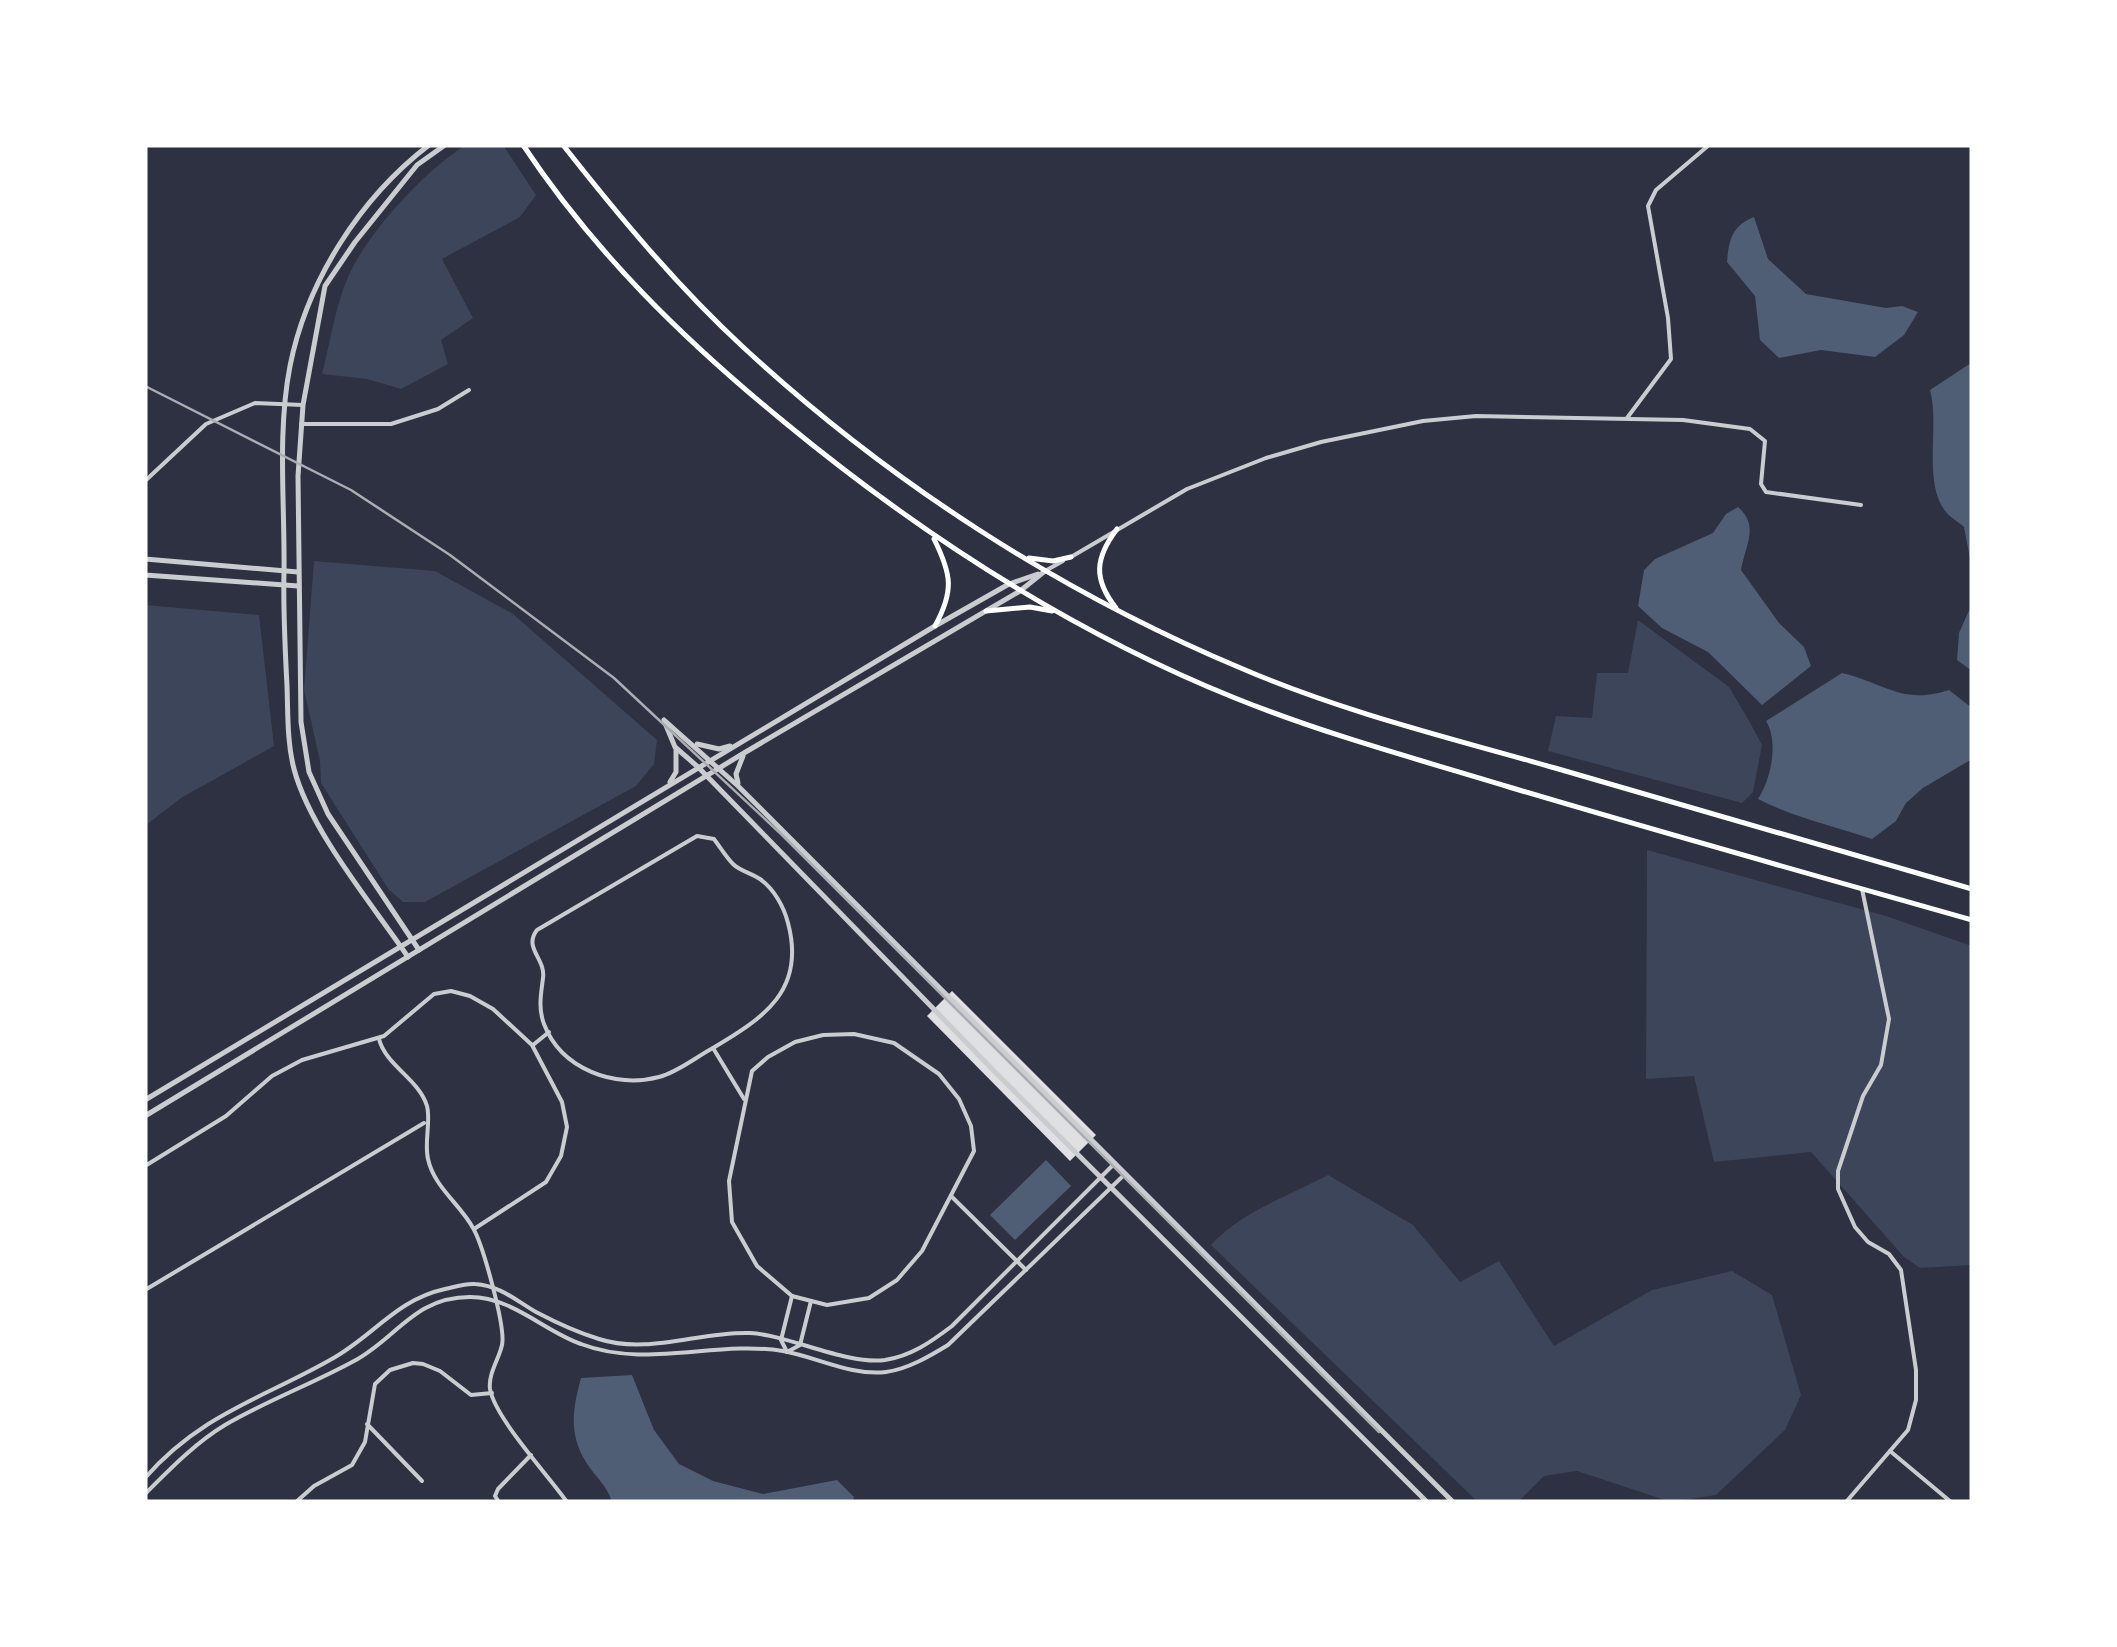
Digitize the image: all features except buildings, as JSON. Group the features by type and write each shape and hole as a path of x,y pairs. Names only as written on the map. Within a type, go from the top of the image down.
{"main road":[{"path":"522,145 620,272 722,370 872,492 933,536 1058,612 1221,692 1347,738 1972,920"},
{"path":"563,145 647,248 741,345 891,470 1017,554 1118,611 1247,671 1356,711 1972,888"},
{"path":"1117,529 1098,560 1098,576 1103,592 1118,611"},
{"path":"933,536 950,579 948,603 935,626"},
{"path":"1017,554 1034,560 1071,557"},
{"path":"986,612 1030,608 1058,612"}],"street":[{"path":"408,957 318,824 294,770 289,743 283,585 286,404 290,365 315,292 340,243 380,190 429,145"},
{"path":"419,950 328,814 310,772 301,722 298,476 302,405 325,286 354,242 418,165 445,145"},
{"path":"1627,418 1670,359 1668,318 1648,206 1656,190 1710,145"},
{"path":"301,424 391,424 438,409 469,390"},
{"path":"145,481 206,424 254,403 302,405"},
{"path":"145,1116 744,753 986,612 1117,529 1186,490 1266,458 1372,430 1476,416 1683,420 1750,429 1765,440 1761,484 1766,492 1860,506"},
{"path":"145,559 298,572"},
{"path":"145,1100 935,626 1010,584 1046,571"},
{"path":"145,574 298,586"},
{"path":"669,784 676,772 675,747 664,720 721,768 1452,1502"},
{"path":"692,742 718,749 737,744"},
{"path":"675,747 708,776 1100,1178 1427,1502"},
{"path":"738,786 736,774 744,753"},
{"path":"697,836 714,840 734,865 759,878 778,900 788,922 793,964 772,1008 713,1048 664,1076 623,1080 582,1068 562,1052 548,1032 540,1002 544,971 532,946 532,936 697,836"},
{"path":"1846,1502 1908,1430 1916,1400 1916,1370 1900,1270 1889,1254 1868,1242 1855,1227 1838,1189 1838,1170 1858,1109 1882,1065 1889,1019 1862,889"},
{"path":"145,1166 226,1116 272,1076 302,1060 378,1037 434,994 452,991 470,996 492,1010 532,1045 562,1102 567,1127 561,1156 546,1182 474,1229"},
{"path":"532,1045 548,1032"},
{"path":"823,1034 854,1034 894,1043 938,1074 959,1098 971,1126 974,1151 951,1196 922,1251 897,1280 870,1298 826,1305 792,1296 757,1266 732,1222 729,1180 752,1071 795,1042 823,1034"},
{"path":"378,1037 382,1052 406,1076 427,1106 428,1163 474,1229 498,1304 504,1342 492,1372 492,1393 531,1456 567,1502"},
{"path":"713,1048 746,1102"},
{"path":"145,1290 426,1122"},
{"path":"145,1478 196,1432 229,1409 331,1360 364,1338 398,1307 427,1293 472,1284 506,1291 536,1312 600,1339 627,1344 753,1333 882,1360 922,1349 952,1326 1115,1163"},
{"path":"145,1494 222,1426 358,1360 413,1313 444,1300 473,1297 515,1308 580,1344 629,1356 747,1347 787,1352 835,1367 886,1372 922,1360 948,1344 1126,1174"},
{"path":"951,1196 1027,1271"},
{"path":"787,1352 781,1340 792,1296"},
{"path":"787,1352 800,1345 811,1301"},
{"path":"296,1502 314,1486 352,1465 364,1442 375,1384 399,1366 423,1364 440,1371 471,1396 492,1393"},
{"path":"367,1424 422,1481"},
{"path":"1890,1451 1952,1502"},
{"path":"499,1502 495,1496 498,1489 531,1456"}],"shaded area":[{"path":"466,145 503,145 536,195 520,217 442,259 473,318 441,340 448,364 401,389 367,379 322,374 340,300 357,260 399,204 433,170"},
{"path":"1754,217 1768,259 1806,294 1886,308 1902,306 1918,312 1904,335 1875,357 1821,350 1779,358 1760,340 1755,296 1727,262 1733,234"},
{"path":"1971,363 1972,569 1964,527 1946,512 1935,486 1930,390"},
{"path":"1738,507 1750,529 1741,570 1779,623 1804,647 1811,666 1762,705 1708,652 1662,628 1638,606 1644,570 1655,559 1713,533 1726,514"},
{"path":"314,561 435,571 513,614 657,740 654,764 636,786 425,902 403,902 389,890 321,783 304,690"},
{"path":"1972,591 1972,671 1957,660 1959,633 1971,606"},
{"path":"145,605 259,615 274,746 181,798 145,826"},
{"path":"1638,620 1729,687 1748,719 1762,745 1753,792 1742,803 1548,751 1556,716 1592,718 1597,673 1628,673"},
{"path":"1842,673 1906,694 1949,690 1972,708 1972,759 1923,788 1906,803 1896,821 1872,839 1758,799 1772,760 1772,739 1766,721"},
{"path":"1647,850 1886,916 1972,946 1972,1265 1920,1268 1904,1257 1811,1152 1714,1162 1694,1076 1646,1079"},
{"path":"1046,1160 1071,1186 1015,1240 990,1215"},
{"path":"1328,1175 1413,1225 1460,1282 1499,1261 1554,1346 1652,1290 1732,1271 1772,1295 1801,1395 1785,1430 1716,1495 1671,1502 1577,1471 1544,1476 1518,1502 1478,1502 1211,1245 1251,1214"},
{"path":"632,1375 654,1430 679,1464 713,1481 763,1494 837,1480 854,1497 853,1502 612,1502 576,1441 576,1400 581,1378"}],"railway":[{"path":"145,386 351,490 450,555 614,678 781,834 1379,1432"}]}
